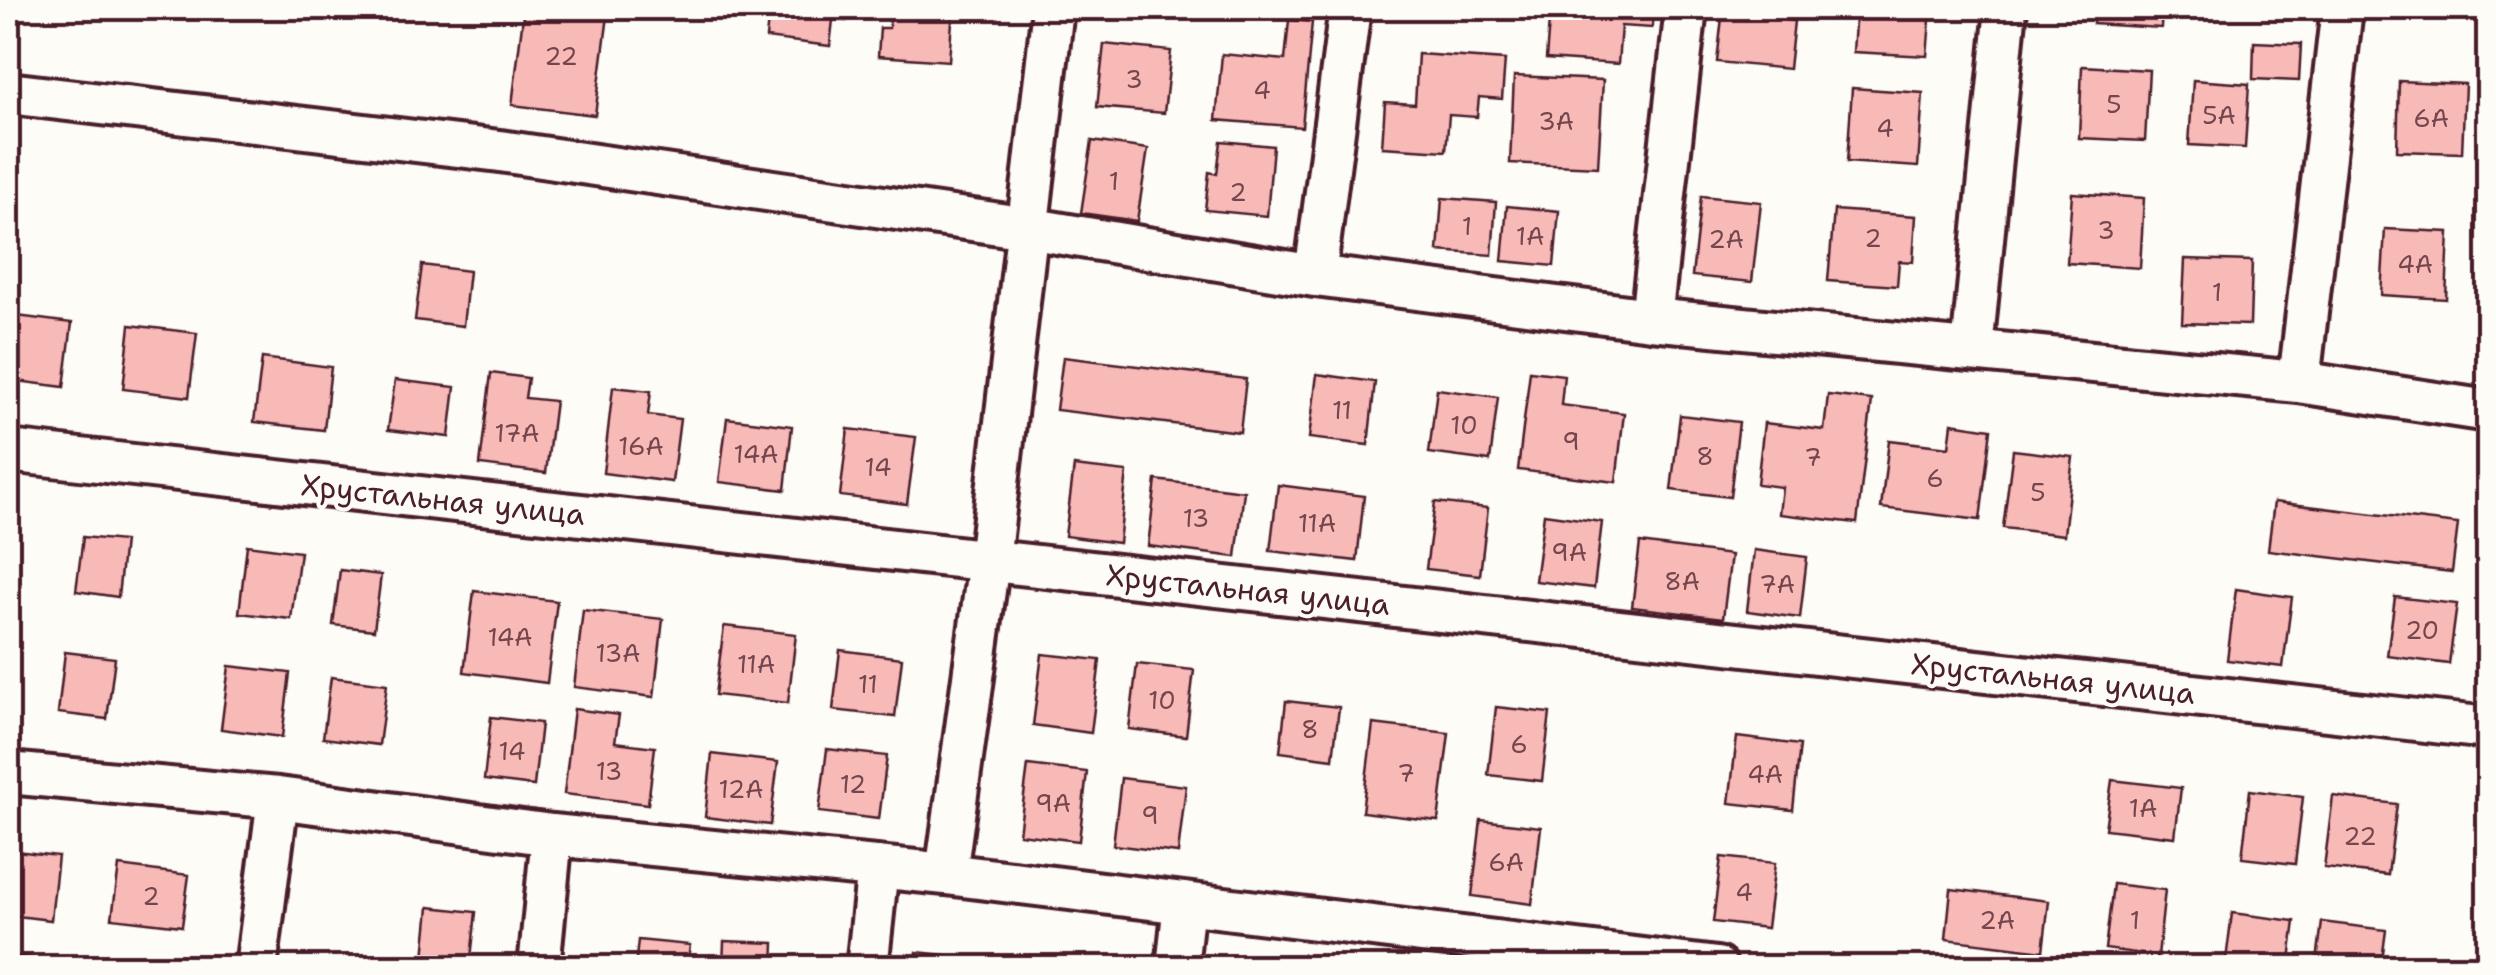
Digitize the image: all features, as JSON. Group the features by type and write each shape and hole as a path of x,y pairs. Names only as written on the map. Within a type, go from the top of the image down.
{"street":[{"path":"946,874 989,561 1053,8"},
{"path":"1315,276 1350,8"},
{"path":"1651,319 1686,8"},
{"path":"1972,350 2006,8"},
{"path":"2299,382 2342,8"},
{"path":"8,93 500,151 1027,228 1315,276 1651,319 2299,382 2488,411"},
{"name":"Хрустальная улица","path":"8,451 2488,728"},
{"path":"8,773 278,798 552,835 946,874 1184,903 1481,953 1717,968"},
{"path":"256,968 278,798"},
{"path":"540,968 552,835"},
{"path":"866,968 878,867"},
{"path":"1177,968 1184,903"}],"building":[{"path":"524,8 609,8 595,115 512,105"},
{"path":"769,8 848,8 846,21 833,20 830,46 766,38"},
{"path":"891,8 953,8 949,61 878,56 880,28 889,28"},
{"path":"1550,8 1653,8 1652,28 1621,26 1618,64 1546,59"},
{"path":"1723,8 1765,8 1764,18 1794,21 1789,69 1717,62"},
{"path":"1856,8 1931,8 1927,56 1853,52"},
{"path":"2094,8 2162,8 2161,28 2093,24"},
{"path":"1289,20 1312,22 1302,127 1216,120 1222,54 1285,60"},
{"path":"2254,42 2301,44 2299,81 2253,79"},
{"path":"1104,44 1171,51 1164,113 1097,107"},
{"path":"1418,54 1505,60 1502,99 1479,97 1477,117 1449,115 1446,151 1382,147 1385,102 1415,104"},
{"path":"2082,66 2149,70 2145,141 2079,138"},
{"path":"1514,76 1603,80 1598,167 1510,163"},
{"path":"2193,80 2249,84 2245,148 2189,145"},
{"path":"2399,81 2465,84 2462,153 2397,151"},
{"path":"1852,88 1923,93 1918,167 1847,162"},
{"path":"1092,141 1148,149 1137,221 1081,213"},
{"path":"1221,141 1273,146 1267,216 1205,210 1209,172 1217,174"},
{"path":"2072,193 2144,198 2140,268 2067,263"},
{"path":"1701,196 1761,202 1752,282 1692,276"},
{"path":"1442,198 1496,202 1492,255 1438,251"},
{"path":"1507,206 1559,211 1554,266 1502,261"},
{"path":"1834,210 1916,216 1913,262 1899,261 1897,286 1828,281"},
{"path":"2385,229 2449,232 2446,299 2381,295"},
{"path":"2185,259 2252,261 2250,325 2182,323"},
{"path":"422,265 469,271 463,326 415,320"},
{"path":"17,316 72,323 64,387 9,380"},
{"path":"130,325 197,333 189,397 123,389"},
{"path":"1063,357 1246,379 1240,432 1056,410"},
{"path":"262,358 331,367 324,430 254,422"},
{"path":"1530,371 1564,375 1561,405 1624,413 1616,482 1518,470"},
{"path":"491,373 528,378 525,398 555,401 546,473 480,465"},
{"path":"1317,374 1375,382 1368,445 1309,438"},
{"path":"395,380 455,387 449,437 388,430"},
{"path":"613,387 651,391 648,415 680,419 672,482 603,473"},
{"path":"1437,389 1498,397 1490,461 1429,453"},
{"path":"1828,395 1872,400 1857,523 1779,514 1782,487 1757,484 1764,423 1824,430"},
{"path":"1680,415 1739,422 1730,497 1671,490"},
{"path":"727,418 792,426 785,490 719,482"},
{"path":"1952,423 1991,429 1980,520 1881,508 1889,440 1949,447"},
{"path":"848,429 916,437 907,504 840,496"},
{"path":"2013,450 2073,457 2064,535 2003,528"},
{"path":"1074,466 1127,472 1119,543 1065,536"},
{"path":"1156,480 1244,491 1236,557 1148,546"},
{"path":"1278,485 1364,496 1357,561 1270,551"},
{"path":"1435,502 1488,508 1480,575 1426,569"},
{"path":"2274,502 2458,524 2452,572 2268,550"},
{"path":"1544,514 1602,522 1594,588 1535,581"},
{"path":"83,537 124,541 118,597 76,591"},
{"path":"1640,543 1731,555 1723,618 1632,607"},
{"path":"247,545 300,552 291,619 239,613"},
{"path":"1754,550 1807,557 1800,618 1747,611"},
{"path":"340,570 381,575 374,630 333,625"},
{"path":"2236,589 2292,597 2283,667 2227,660"},
{"path":"474,591 557,601 547,683 464,672"},
{"path":"2395,597 2457,604 2449,664 2387,656"},
{"path":"583,610 663,619 654,697 574,687"},
{"path":"724,626 796,634 788,703 715,695"},
{"path":"840,650 902,658 895,717 833,710"},
{"path":"65,652 115,658 107,719 58,713"},
{"path":"1042,654 1100,660 1091,733 1033,725"},
{"path":"1137,664 1194,670 1186,736 1129,729"},
{"path":"229,666 290,673 282,737 221,729"},
{"path":"331,677 387,684 379,745 323,738"},
{"path":"1286,701 1339,707 1333,759 1280,752"},
{"path":"1496,707 1550,713 1542,781 1488,775"},
{"path":"574,709 619,715 615,742 655,747 648,804 564,794"},
{"path":"491,717 541,723 534,786 484,780"},
{"path":"1373,724 1449,733 1438,821 1362,812"},
{"path":"1737,737 1800,745 1793,810 1729,803"},
{"path":"827,749 887,756 879,819 819,812"},
{"path":"712,754 778,762 770,825 705,817"},
{"path":"1028,765 1087,772 1079,841 1019,834"},
{"path":"1121,778 1186,786 1178,853 1113,845"},
{"path":"2112,780 2181,788 2175,837 2105,829"},
{"path":"2250,790 2303,797 2295,864 2242,858"},
{"path":"2333,796 2397,804 2388,875 2324,868"},
{"path":"1481,820 1541,827 1532,904 1472,896"},
{"path":"8,850 58,856 51,920 8,915"},
{"path":"1721,857 1775,863 1767,928 1713,922"},
{"path":"119,866 189,875 182,926 112,918"},
{"path":"2113,884 2165,890 2158,956 2105,949"},
{"path":"1951,889 2049,901 2043,951 1946,939"},
{"path":"429,907 476,912 470,968 423,968"},
{"path":"2232,913 2295,921 2289,968 2225,968"},
{"path":"2322,922 2386,930 2381,968 2316,968"},
{"path":"638,940 690,945 687,968 635,968"},
{"path":"724,941 774,943 773,968 723,968"},
{"path":"917,952 982,959 981,968 916,968"},
{"path":"8,955 52,960 51,968 8,968"}]}
